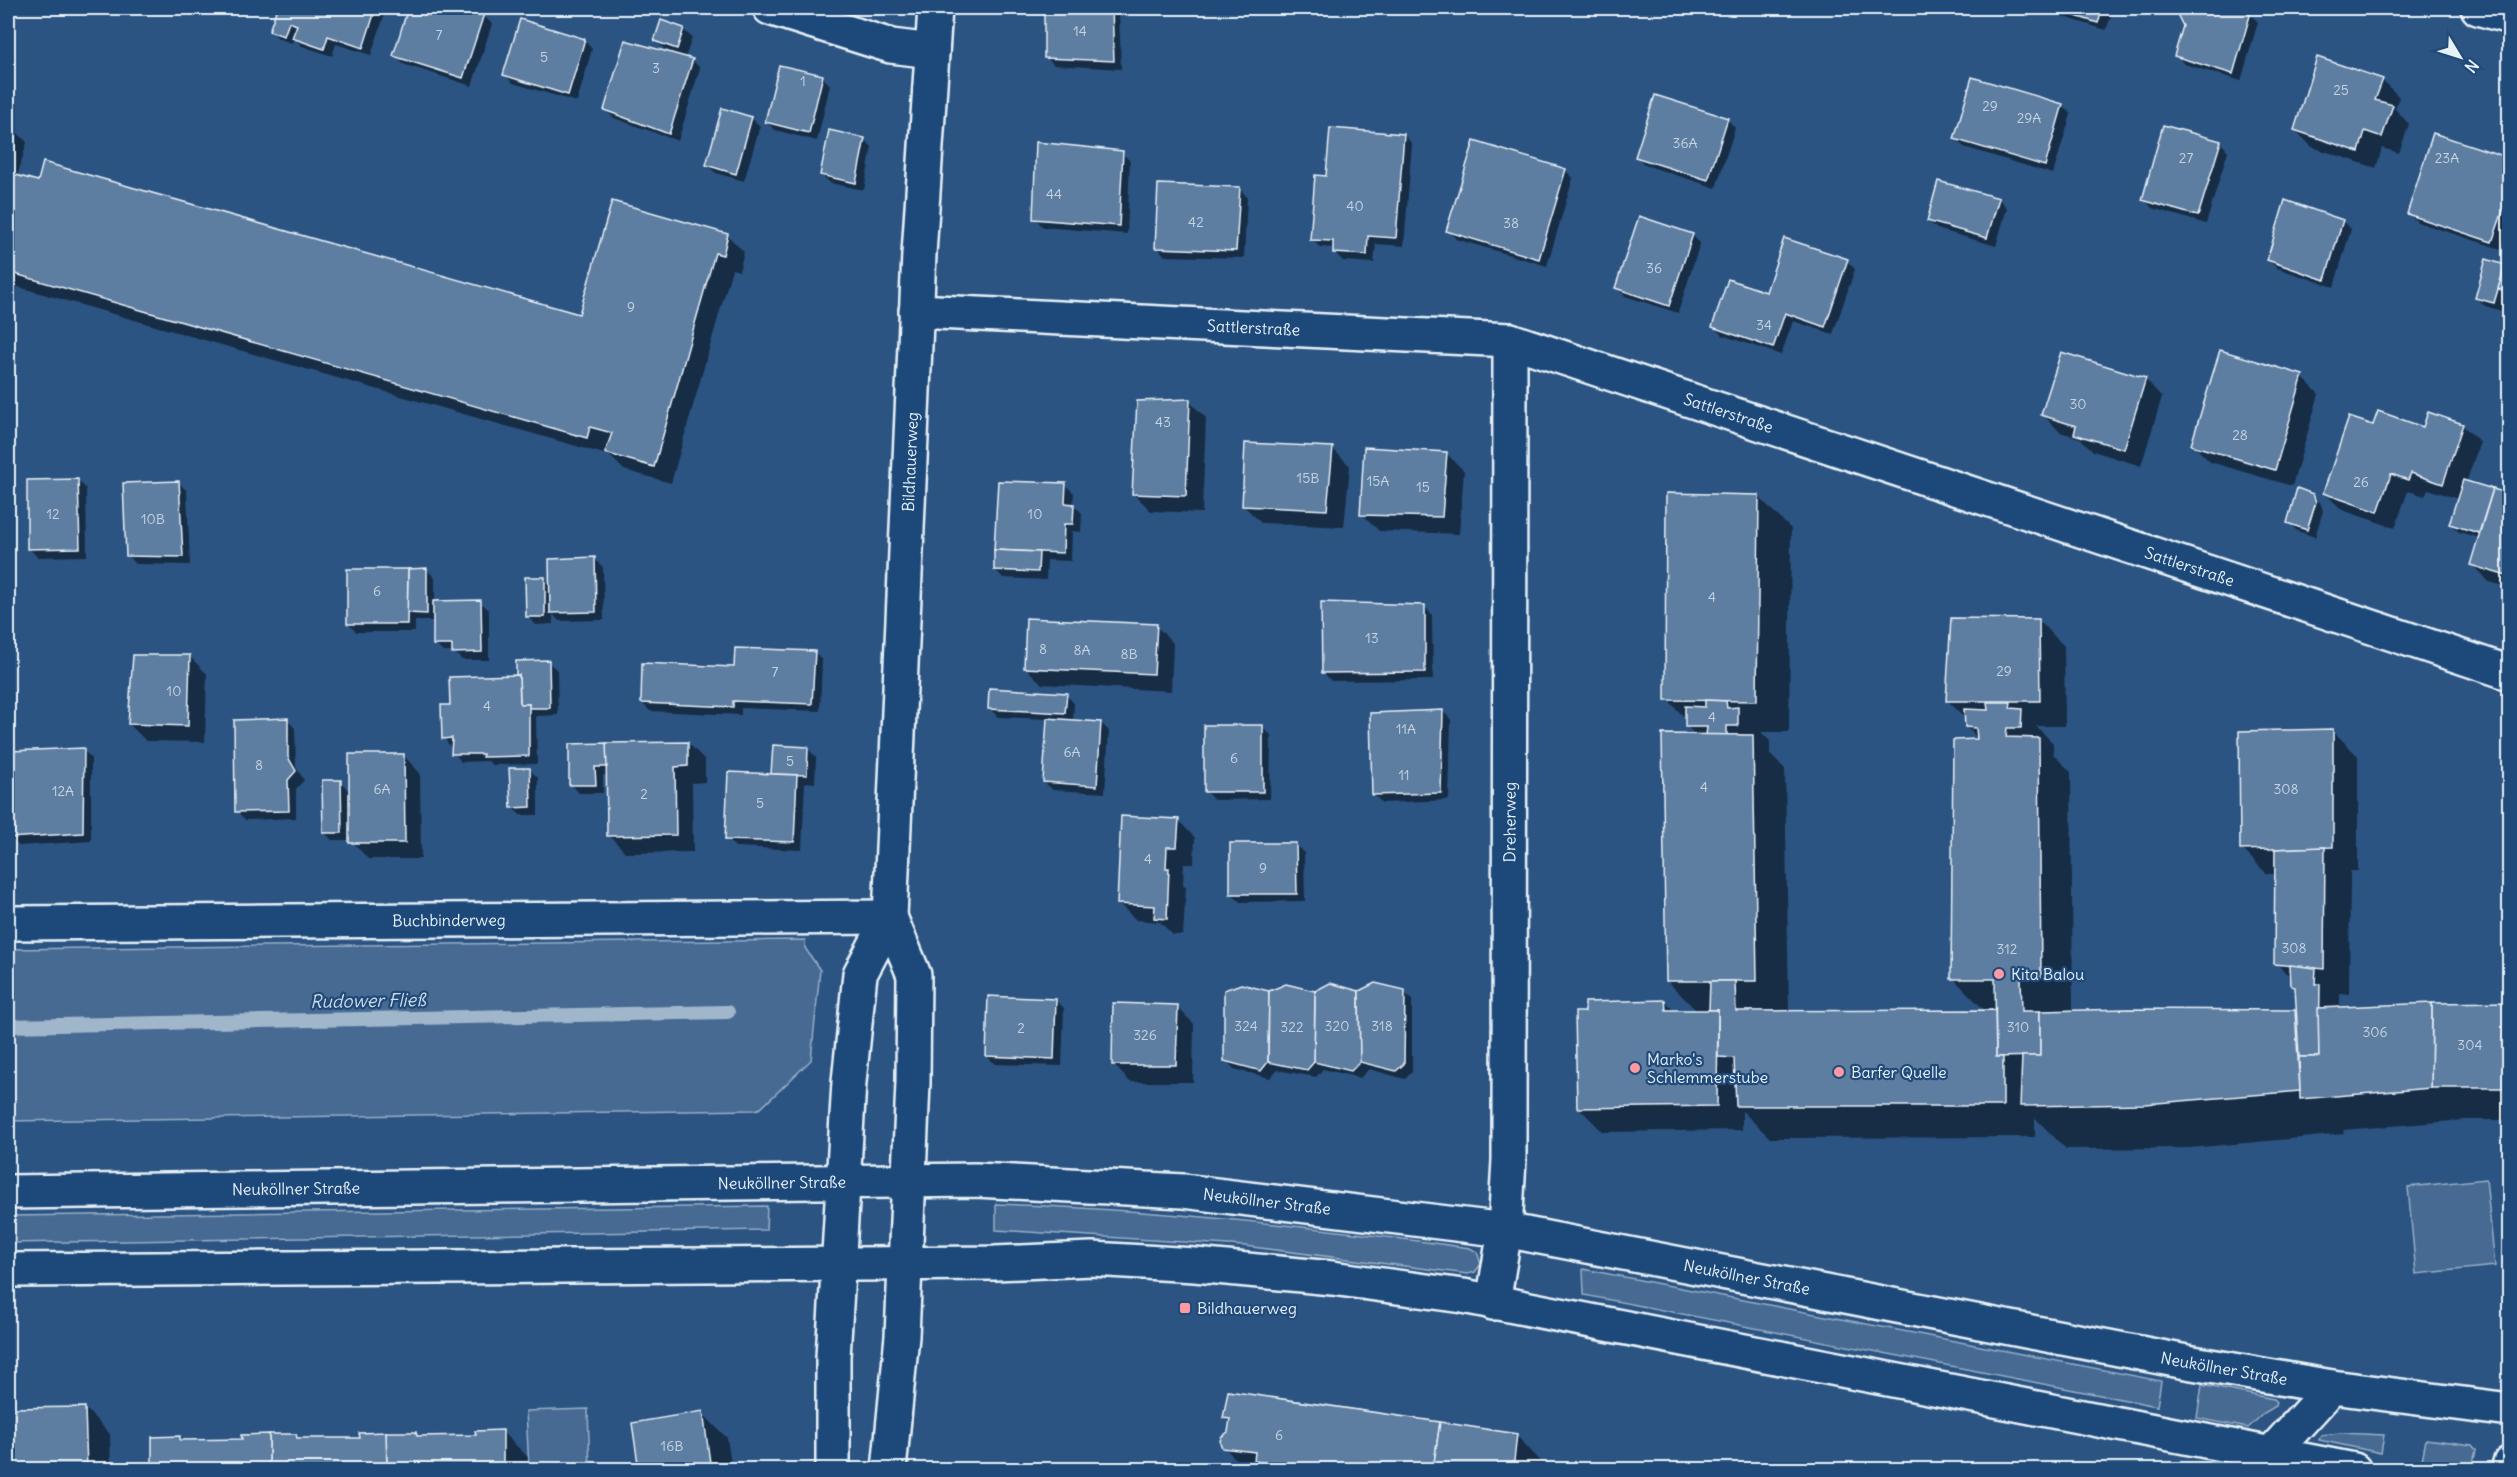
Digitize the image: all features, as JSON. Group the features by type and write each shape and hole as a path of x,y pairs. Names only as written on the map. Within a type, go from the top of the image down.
{"street":[{"path":"770,8 891,46 932,51"},
{"name":"Bildhauerweg","path":"889,1470 901,1358 909,1181 914,975 890,917 916,311 935,8"},
{"path":"2478,8 2510,17"},
{"name":"Sattlerstraße","path":"916,311 1510,340 2510,673"},
{"name":"Dreherweg","path":"1493,1303 1505,1230 1509,1160 1510,340"},
{"name":"Bildhauerweg","path":"833,1470 833,1358 838,1264 849,1082 860,974 890,917"},
{"name":"Buchbinderweg","path":"8,923 890,917"},
{"name":"Neuköllner Straße","path":"8,1192 997,1180 1183,1191 1505,1230 2165,1358 2332,1387 2510,1410"},
{"path":"8,1270 995,1263 1092,1258 1195,1265 1332,1278 1560,1313 2262,1462 2354,1470"},
{"path":"2262,1462 2332,1387"},
{"path":"2508,1470 2510,1463"}],"shaded area":[{"path":"805,940 805,948 820,970 811,1060 761,1108 755,1110 8,1121 8,949"},
{"path":"2486,1179 2495,1266 2416,1274 2408,1187"},
{"path":"996,1204 1174,1214 1352,1233 1470,1248 1477,1252 1481,1264 1475,1272 1468,1274 1244,1246 996,1230"},
{"path":"767,1206 766,1230 8,1243 8,1216"},
{"path":"1583,1269 2161,1381 2157,1406 1584,1295"},
{"path":"2202,1385 2274,1399 2277,1402 2276,1406 2264,1413 2248,1428 2197,1418"},
{"path":"588,1409 590,1469 529,1469 526,1411"},
{"path":"2341,1433 2384,1435 2381,1453 2319,1440 2321,1435"},
{"path":"2426,1439 2472,1445 2476,1450 2473,1464 2468,1468 2422,1460"}],"building":[{"path":"277,8 376,8 363,48 328,36 324,49 292,38 297,25 289,22 284,36 269,31"},
{"path":"408,8 463,8 484,14 463,78 393,56"},
{"path":"1044,8 1112,8 1114,61 1044,58"},
{"path":"2050,8 2103,8 2098,23"},
{"path":"2189,8 2234,8 2251,12 2233,74 2174,56 2183,26 2177,14"},
{"path":"520,19 585,39 568,95 503,75"},
{"path":"661,20 684,28 677,49 654,41"},
{"path":"625,40 693,59 669,134 604,110"},
{"path":"2317,57 2383,79 2375,100 2393,105 2382,137 2365,131 2359,152 2294,130"},
{"path":"779,65 823,75 809,133 765,122"},
{"path":"1972,77 2063,104 2045,166 1954,139"},
{"path":"1655,95 1728,118 1708,180 1635,157"},
{"path":"722,108 752,117 736,174 706,165"},
{"path":"2163,125 2221,141 2198,216 2142,200"},
{"path":"1330,128 1404,134 1396,238 1368,236 1367,255 1333,253 1333,241 1310,240 1315,175 1326,176"},
{"path":"829,130 865,138 856,183 820,175"},
{"path":"2433,133 2510,158 2510,191 2492,242 2407,214"},
{"path":"1474,141 1566,169 1539,259 1446,231"},
{"path":"1036,142 1123,151 1119,226 1033,219"},
{"path":"43,162 579,314 612,201 728,234 723,255 715,253 654,467 605,453 612,433 590,427 587,438 8,272 8,173 38,181"},
{"path":"1938,181 1999,198 1987,238 1927,221"},
{"path":"1158,184 1240,187 1236,251 1155,248"},
{"path":"2285,200 2343,220 2325,280 2267,260"},
{"path":"1639,216 1693,234 1669,306 1615,288"},
{"path":"1784,238 1848,259 1825,327 1785,313 1773,348 1712,327 1728,279 1766,292"},
{"path":"2486,259 2505,265 2494,303 2475,298"},
{"path":"2507,260 2510,260 2510,292 2498,289"},
{"path":"2220,350 2303,375 2275,470 2191,445"},
{"path":"2061,352 2146,378 2124,449 2074,434 2076,426 2041,415"},
{"path":"1190,399 1186,496 1132,494 1137,401"},
{"path":"2378,411 2423,427 2428,412 2463,424 2443,484 2411,473 2408,480 2391,474 2378,512 2323,493 2349,417 2373,425"},
{"path":"1245,443 1333,447 1327,510 1242,506"},
{"path":"1364,447 1447,452 1442,517 1360,515"},
{"path":"78,479 80,548 27,549 27,480"},
{"path":"2463,480 2493,489 2479,533 2449,524"},
{"path":"179,481 183,557 126,556 123,483"},
{"path":"998,481 1066,483 1065,503 1074,504 1073,524 1064,524 1063,553 994,550"},
{"path":"2297,488 2313,494 2316,502 2307,530 2287,523"},
{"path":"2493,489 2510,494 2510,577 2470,565"},
{"path":"1666,493 1759,495 1757,701 1665,700"},
{"path":"994,550 1039,552 1038,572 994,570"},
{"path":"595,557 596,612 550,613 549,559"},
{"path":"427,568 427,614 407,613 408,569"},
{"path":"347,569 408,569 407,624 347,624"},
{"path":"525,577 545,577 545,617 526,617"},
{"path":"481,600 482,652 452,653 452,645 433,645 433,601"},
{"path":"1321,602 1425,605 1425,672 1322,673"},
{"path":"1026,618 1157,624 1154,674 1024,668"},
{"path":"1951,618 2039,619 2040,701 1946,701"},
{"path":"735,648 815,651 812,704 733,701 733,707 641,703 642,663 734,667"},
{"path":"133,655 190,655 188,726 128,724"},
{"path":"549,660 550,708 528,708 529,704 520,704 516,661"},
{"path":"519,675 520,704 529,704 529,756 482,757 483,754 451,754 452,738 442,739 441,705 450,705 449,677"},
{"path":"989,688 1067,693 1065,713 988,709"},
{"path":"1705,700 1726,701 1727,708 1738,707 1738,726 1727,726 1727,735 1706,735 1707,727 1685,727 1685,706 1705,707"},
{"path":"1987,702 2011,702 2010,708 2022,709 2021,728 2007,728 2006,737 2039,738 2041,977 2021,978 2022,1011 2040,1011 2040,1056 1996,1057 1995,979 1951,979 1953,740 1977,739 1976,728 1965,727 1964,709 1988,710"},
{"path":"1443,710 1441,793 1372,795 1370,713"},
{"path":"288,718 288,757 296,771 288,780 289,811 235,812 234,720"},
{"path":"1047,718 1101,722 1097,786 1043,782"},
{"path":"1204,725 1263,725 1263,792 1204,792"},
{"path":"2333,729 2333,847 2240,850 2239,731"},
{"path":"1662,734 1753,735 1757,981 1666,981"},
{"path":"688,742 688,766 675,767 676,835 607,836 606,743"},
{"path":"606,743 607,767 595,767 596,785 569,785 569,744"},
{"path":"773,745 808,747 807,775 771,774"},
{"path":"84,748 83,833 9,838 9,751"},
{"path":"349,754 404,754 405,843 349,843"},
{"path":"509,768 530,768 531,807 511,808"},
{"path":"728,772 797,775 794,842 725,840"},
{"path":"322,780 341,780 342,833 323,833"},
{"path":"1121,816 1179,819 1177,847 1167,847 1166,868 1169,868 1167,919 1154,918 1155,906 1117,904"},
{"path":"1230,843 1296,843 1297,894 1230,894"},
{"path":"2325,847 2324,969 2274,964 2275,849"},
{"path":"2290,965 2316,968 2315,984 2320,984 2319,1057 2299,1057 2295,987 2291,986"},
{"path":"1710,981 1735,981 1736,1011 1995,1010 1996,1057 2003,1057 2003,1106 1736,1106 1734,1058 1718,1057 1718,1010 1709,1010"},
{"path":"1330,983 1359,991 1360,1062 1351,1071 1314,1062 1315,991"},
{"path":"1375,983 1405,990 1404,1064 1396,1071 1360,1062 1359,991"},
{"path":"1241,984 1269,991 1268,1062 1261,1071 1224,1061 1224,990"},
{"path":"1286,984 1315,991 1314,1062 1307,1070 1268,1062 1269,991"},
{"path":"988,996 1056,999 1054,1059 986,1056"},
{"path":"1665,1000 1666,1010 1718,1010 1717,1106 1577,1108 1575,1012 1585,1012 1585,1002"},
{"path":"2510,1002 2510,1088 2431,1088 2432,1003"},
{"path":"1113,1003 1178,1005 1176,1065 1112,1065"},
{"path":"2432,1003 2431,1088 2300,1099 2299,1057 2319,1057 2318,1008"},
{"path":"2295,1010 2300,1091 2145,1104 2020,1106 2022,1056 2040,1056 2040,1011"},
{"path":"1228,1391 1440,1422 1433,1470 1310,1470 1254,1461 1255,1452 1222,1448 1221,1437 1228,1432 1230,1419 1223,1418"},
{"path":"85,1407 87,1470 8,1470 8,1408"},
{"path":"703,1411 711,1470 639,1470 632,1423"},
{"path":"1440,1422 1517,1434 1513,1470 1433,1470"},
{"path":"503,1430 503,1470 387,1470 386,1432 416,1432 417,1436 476,1435 475,1431"},
{"path":"386,1432 387,1470 269,1470 269,1434 296,1434 297,1438 360,1438 359,1433"},
{"path":"269,1434 269,1470 152,1470 152,1437 180,1436 180,1440 242,1439 241,1435"}],"waterway":[{"name":"Rudower Fließ","path":"8,1026 728,1012"}],"place":[{"name":"Kita Balou","path":"1999,974"},
{"name":"Marko's Schlemmerstube","path":"1635,1068"},
{"name":"Barfer Quelle","path":"1839,1072"},
{"name":"Bildhauerweg","path":"1185,1308"}]}
